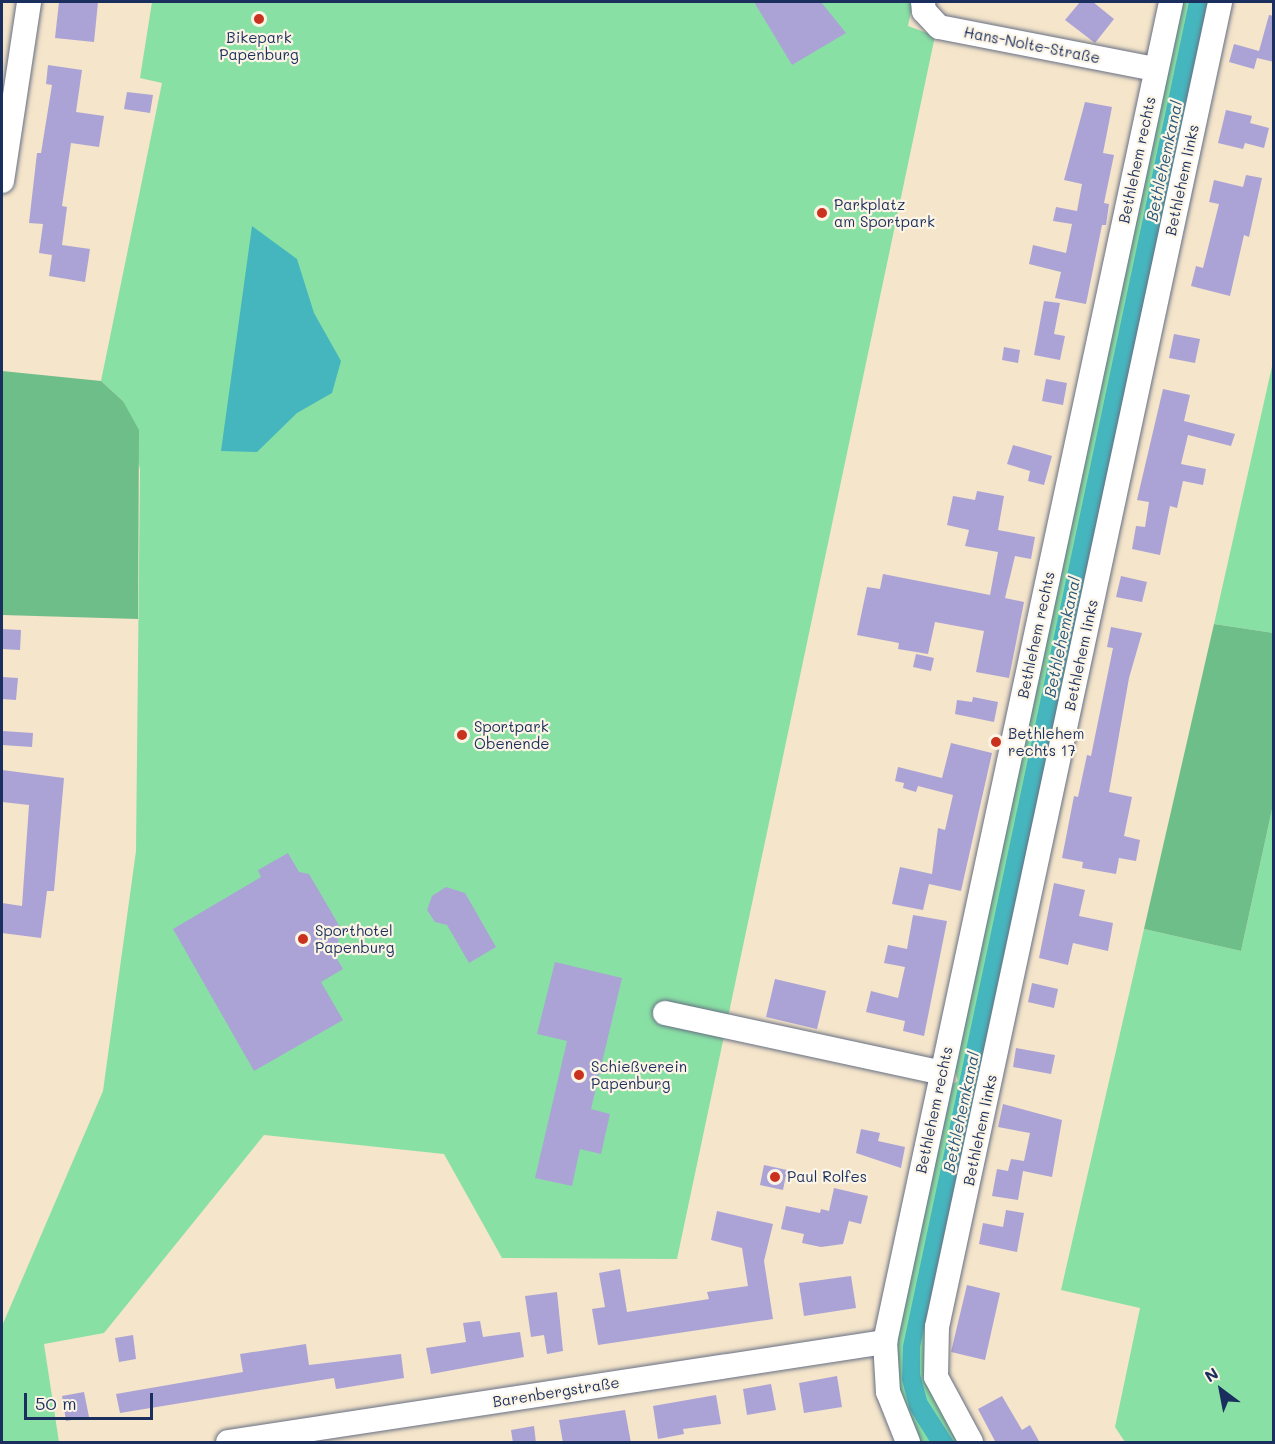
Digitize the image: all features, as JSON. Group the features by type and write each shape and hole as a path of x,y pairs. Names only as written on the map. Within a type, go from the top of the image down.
{"street":[{"path":"2,178 29,2"},
{"name":"Hans-Nolte-Straße","path":"923,2 924,11 939,27 1156,69"},
{"name":"Bethlehem rechts","path":"908,1443 888,1392 885,1342 1171,2"},
{"name":"Bethlehem links","path":"971,1443 936,1377 937,1328 1220,2"},
{"path":"665,1013 942,1073"},
{"name":"Barenbergstraße","path":"228,1443 885,1342"}],"green space":[{"name":"Sportpark Obenende","path":"152,2 913,2 908,26 935,36 677,1259 502,1258 444,1154 264,1135 104,1333 44,1344 59,1442 2,1442 2,1326 103,1091 136,851 140,469 123,401 101,381 162,83 140,78"},
{"path":"1178,2 1214,2 984,1080 977,1079 975,1084 983,1087 928,1343 965,1442 918,1442 905,1416 892,1356 951,1085 958,1081 955,1071"},
{"path":"1273,362 1273,633 1214,624"},
{"path":"2,371 101,381 123,401 139,430 138,619 2,615"},
{"path":"1214,624 1273,633 1273,805 1241,951 1144,929"},
{"path":"1273,805 1273,1442 1125,1442 1115,1427 1140,1308 1061,1290 1144,929 1241,951"}],"water":[{"name":"Bethlehemkanal","path":"1189,2 1208,2 920,1347 920,1374 927,1400 954,1442 930,1442 910,1410 902,1380 903,1346"},
{"path":"252,226 297,259 314,313 341,361 332,393 297,413 257,452 221,451"}],"building":[{"path":"59,2 98,2 94,42 55,38"},
{"path":"754,2 821,2 846,33 792,65"},
{"path":"1080,2 1093,2 1114,19 1095,43 1065,20"},
{"path":"1269,15 1274,16 1274,62 1257,58 1254,69 1229,62 1234,44 1259,51"},
{"path":"48,65 82,70 76,112 104,116 99,147 71,143 62,206 67,207 62,245 90,249 85,282 49,276 52,255 39,253 43,224 29,223 37,153 41,153 52,85 46,84"},
{"path":"127,92 153,95 150,113 124,109"},
{"path":"1085,102 1112,107 1103,153 1114,155 1104,203 1109,204 1106,225 1102,225 1086,304 1055,298 1061,272 1029,264 1033,245 1066,253 1072,224 1053,221 1056,207 1077,211 1082,184 1064,180"},
{"path":"1226,110 1252,116 1250,123 1269,128 1264,148 1245,143 1243,149 1218,143"},
{"path":"1246,175 1262,178 1249,237 1244,235 1230,296 1191,286 1196,266 1203,268 1219,204 1209,202 1214,180 1243,187"},
{"path":"1044,301 1060,303 1054,334 1065,336 1060,360 1034,355"},
{"path":"1174,334 1200,339 1195,363 1169,358"},
{"path":"1004,347 1020,350 1018,363 1002,360"},
{"path":"1046,379 1067,383 1063,405 1042,401"},
{"path":"1163,389 1190,395 1184,421 1235,434 1231,446 1188,435 1181,464 1206,469 1203,485 1183,481 1177,508 1170,506 1160,555 1132,549 1136,526 1145,527 1149,502 1137,500"},
{"path":"1013,445 1052,456 1044,485 1028,481 1030,471 1007,464"},
{"path":"977,491 1004,496 998,530 1035,537 1031,559 1015,556 1005,598 1024,602 1009,678 976,672 984,631 935,622 928,654 898,649 899,643 857,635 867,587 880,589 883,574 990,595 998,552 965,546 969,530 947,525 953,496 975,500"},
{"path":"1121,576 1147,582 1142,602 1116,597"},
{"path":"1111,627 1142,633 1129,678 1109,792 1132,797 1124,836 1140,840 1136,861 1119,858 1116,874 1082,868 1083,862 1062,858 1074,796 1078,797 1087,755 1091,756 1113,648 1107,647"},
{"path":"2,629 21,630 20,650 2,649"},
{"path":"916,654 934,658 931,671 913,667"},
{"path":"2,677 18,678 16,700 2,699"},
{"path":"973,697 998,702 994,722 955,714 957,700 972,702"},
{"path":"2,731 33,733 32,747 2,745"},
{"path":"951,743 992,753 961,891 929,884 923,910 892,904 900,867 932,874 938,828 945,830 953,795 918,786 916,792 903,788 904,783 895,781 898,767 942,778"},
{"path":"2,770 64,778 54,891 47,891 41,938 2,933 2,903 22,906 29,805 2,802"},
{"path":"288,853 299,872 309,874 340,927 338,943 330,947 343,969 321,982 343,1020 254,1071 173,929 261,877 258,870"},
{"path":"1054,883 1085,890 1079,916 1113,923 1108,951 1073,943 1068,965 1039,958"},
{"path":"446,887 465,893 496,947 469,963 447,925 435,922 427,910 432,896"},
{"path":"913,915 947,921 924,1036 903,1031 905,1021 866,1012 871,991 898,998 905,967 884,963 888,945 907,949"},
{"name":"Schießverein Papenburg","path":"555,962 622,978 591,1109 610,1114 601,1154 580,1149 572,1186 535,1178 567,1041 537,1034"},
{"path":"775,979 826,991 817,1029 766,1017"},
{"path":"1032,983 1058,989 1054,1008 1028,1002"},
{"path":"1016,1048 1055,1055 1051,1074 1013,1067"},
{"path":"1003,1104 1062,1120 1052,1177 1023,1171 1018,1200 992,1196 997,1169 1008,1171 1011,1159 1024,1161 1030,1133 998,1127"},
{"path":"861,1129 880,1133 878,1141 905,1147 901,1168 856,1153"},
{"path":"764,1165 787,1170 783,1190 760,1185"},
{"path":"834,1188 868,1196 861,1224 849,1221 843,1244 821,1247 802,1243 804,1234 781,1229 786,1206 820,1213 821,1209 829,1211"},
{"path":"1006,1210 1024,1213 1017,1252 979,1244 983,1223 1003,1227"},
{"path":"717,1211 773,1224 764,1261 773,1319 598,1345 592,1309 605,1307 599,1273 620,1269 627,1312 709,1299 707,1292 748,1286 742,1248 711,1240"},
{"path":"851,1276 856,1308 804,1316 799,1283"},
{"path":"967,1285 1000,1293 985,1360 951,1352"},
{"path":"557,1292 563,1351 547,1354 544,1335 531,1337 525,1296"},
{"path":"480,1321 483,1337 520,1332 524,1357 431,1374 426,1348 466,1342 463,1323"},
{"path":"133,1335 136,1359 119,1362 115,1338"},
{"path":"306,1344 309,1365 401,1354 404,1378 336,1389 334,1378 120,1413 116,1394 243,1372 240,1354"},
{"path":"837,1376 842,1407 804,1413 799,1383"},
{"path":"771,1384 776,1410 747,1415 743,1389"},
{"path":"84,1392 89,1417 66,1421 62,1396"},
{"path":"716,1395 721,1424 683,1429 684,1434 658,1439 653,1406"},
{"path":"1002,1396 1022,1430 1030,1425 1040,1443 996,1443 978,1409"},
{"path":"625,1410 631,1443 563,1443 559,1420"},
{"path":"534,1426 536,1443 513,1443 511,1430"}],"place":[{"name":"Bikepark Papenburg","path":"259,19"},
{"name":"Parkplatz am Sportpark","path":"822,213"},
{"name":"Sportpark Obenende","path":"462,735"},
{"name":"Bethlehem rechts 17","path":"996,742"},
{"name":"Sporthotel Papenburg","path":"303,939"},
{"name":"Schießverein Papenburg","path":"579,1075"},
{"name":"Paul Rolfes","path":"775,1177"}]}
